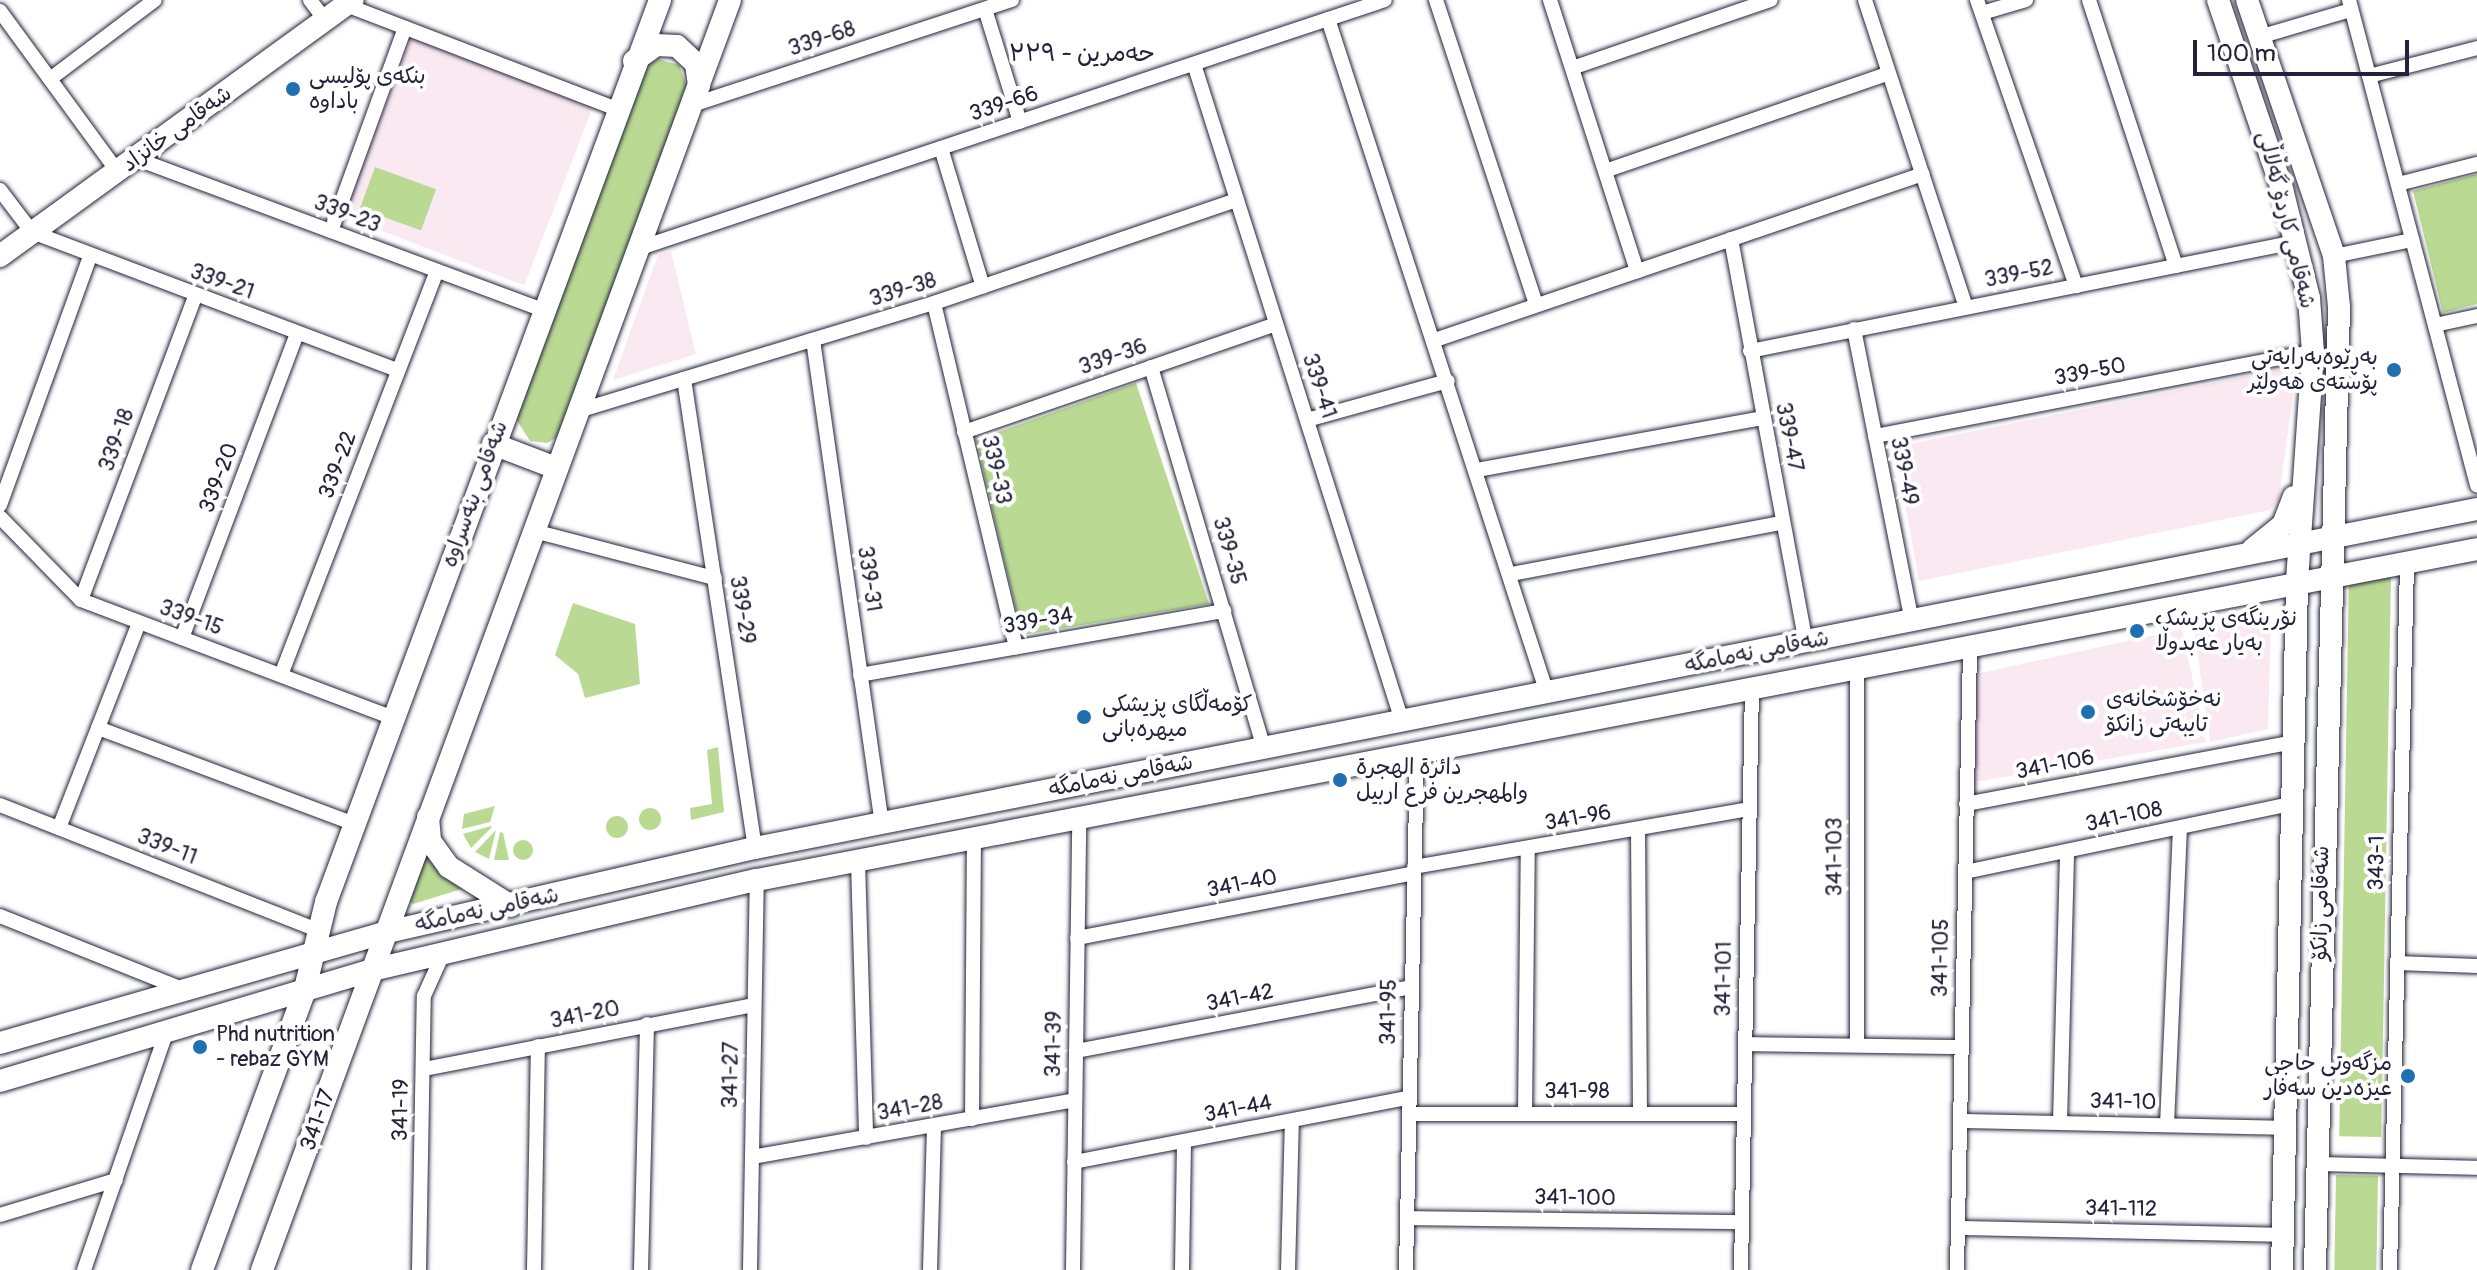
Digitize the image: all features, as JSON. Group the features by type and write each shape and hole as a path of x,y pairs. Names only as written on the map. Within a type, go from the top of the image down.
{"main road":[{"name":"شەقامی بنەسراوە","path":"304,993 317,930 355,824 630,67 660,0"},
{"path":"372,970 427,813 730,0"},
{"name":"شەقامی کاردۆ گەڵاڵی","path":"2218,0 2296,242 2313,352 2299,544"},
{"name":"شەقامی کاردۆ گەڵاڵی","path":"2247,0 2334,256 2340,362 2329,537"},
{"name":"شەقامی خانزاد","path":"0,256 349,3"},
{"path":"630,67 646,49 672,45 693,59 695,96"},
{"path":"2220,560 2259,547 2283,525 2310,425"},
{"path":"493,444 556,468"},
{"path":"2331,471 2334,500 2349,519 2411,522 2477,509"},
{"name":"شەقامی نەمامگە","path":"0,1043 383,933 755,848 2411,522"},
{"name":"شەقامی زانکۆ","path":"2315,1270 2329,537"},
{"name":"شەقامی زانکۆ","path":"2282,1270 2299,544"},
{"path":"2324,685 2335,588 2399,564 2477,549"},
{"name":"شەقامی نەمامگە","path":"0,1081 304,993 372,970 757,880 2399,564"},
{"path":"2135,615 2281,597 2294,612 2295,649"},
{"path":"1645,673 1652,709"},
{"path":"1318,738 1323,772"},
{"path":"427,813 430,841 449,867 511,906"},
{"name":"341-17","path":"262,1270 372,970"},
{"path":"202,1270 304,993"}],"street":[{"path":"50,79 155,0"},
{"path":"310,0 325,20"},
{"name":"339-68","path":"695,96 1012,0"},
{"name":"339-66","path":"637,249 1385,0"},
{"path":"1436,0 1536,305"},
{"path":"1550,0 1637,271"},
{"path":"1572,68 1771,0"},
{"path":"1865,0 1966,307"},
{"path":"2026,0 1979,6 2076,286"},
{"path":"2089,0 2176,266"},
{"path":"349,3 405,28 615,108"},
{"path":"2259,37 2350,5 2477,485"},
{"path":"985,9 1020,122"},
{"path":"0,11 118,172"},
{"path":"1328,19 1435,340 1547,693"},
{"path":"331,231 405,28"},
{"path":"2369,76 2477,48"},
{"name":"339-41","path":"1194,64 1402,721"},
{"path":"1605,171 1889,73"},
{"path":"941,148 983,287"},
{"name":"339-23","path":"137,159 542,310"},
{"path":"2398,184 2477,164"},
{"path":"1435,340 1923,174"},
{"path":"0,190 32,232"},
{"name":"339-38","path":"578,411 934,303 1237,200"},
{"name":"339-21","path":"32,232 90,257 398,370"},
{"name":"339-47","path":"1731,239 1806,642"},
{"path":"2334,256 2412,240"},
{"name":"339-52","path":"1750,351 2296,242"},
{"path":"0,505 90,257"},
{"name":"339-22","path":"281,675 437,271"},
{"name":"339-18","path":"81,600 195,296"},
{"name":"339-33","path":"934,303 1016,647"},
{"path":"2435,325 2477,316"},
{"name":"339-36","path":"964,432 1276,324"},
{"name":"339-49","path":"1854,329 1912,621"},
{"name":"339-20","path":"182,638 297,333"},
{"name":"339-31","path":"813,340 882,823"},
{"name":"339-50","path":"1875,436 2313,352"},
{"name":"339-35","path":"1151,367 1264,748"},
{"name":"339-29","path":"684,379 755,848"},
{"path":"1307,420 1448,381"},
{"path":"1477,470 1763,418"},
{"path":"2461,425 2477,421"},
{"name":"339-15","path":"0,517 81,600 394,718"},
{"path":"1511,574 1782,523"},
{"path":"534,531 715,578"},
{"name":"343-1","path":"2390,1270 2397,963 2399,564"},
{"name":"339-34","path":"860,675 1224,611"},
{"path":"59,828 139,623"},
{"name":"341-105","path":"1957,1270 1970,647"},
{"name":"341-103","path":"1857,669 1857,1044"},
{"name":"341-101","path":"1741,1270 1752,689"},
{"path":"98,728 355,824"},
{"name":"341-106","path":"1966,804 2293,742"},
{"name":"341-95","path":"1406,1270 1417,754"},
{"name":"341-108","path":"1965,872 2291,804"},
{"name":"339-11","path":"0,805 317,930"},
{"name":"341-96","path":"1414,870 1749,809"},
{"name":"341-39","path":"1073,1270 1079,819"},
{"path":"2167,1125 2180,828"},
{"path":"1638,829 1640,1114"},
{"path":"972,1119 974,839"},
{"path":"1525,1114 1528,849"},
{"path":"2060,1123 2067,851"},
{"path":"858,862 866,1138"},
{"name":"341-40","path":"1077,938 1414,870"},
{"name":"341-27","path":"750,1270 757,880"},
{"path":"0,916 186,990"},
{"name":"341-19","path":"419,1270 424,996 442,956"},
{"path":"2397,963 2477,966"},
{"name":"341-42","path":"1076,1051 1412,987"},
{"name":"341-20","path":"424,1069 754,1005"},
{"path":"641,1270 647,1024"},
{"path":"84,1270 166,1033"},
{"path":"1745,1044 1962,1047"},
{"path":"534,1270 538,1046"},
{"name":"341-44","path":"1074,1162 1410,1097"},
{"name":"341-28","path":"752,1157 1075,1100"},
{"name":"341-98","path":"1410,1114 1744,1114"},
{"path":"1288,1270 1292,1121"},
{"name":"341-10","path":"1960,1121 2285,1128"},
{"path":"930,1270 934,1126"},
{"path":"1182,1270 1184,1141"},
{"path":"2316,1164 2477,1168"},
{"path":"0,1215 116,1180"},
{"name":"341-100","path":"1407,1218 1742,1222"},
{"name":"341-112","path":"1958,1228 2283,1235"}],"shaded area":[{"path":"413,34 594,104 524,286 343,216"},
{"path":"671,251 696,354 613,380 658,255"},
{"path":"2297,366 2279,498 2270,510 1919,581 1895,447"},
{"path":"2271,613 2268,729 2210,742 2194,628"},
{"name":"نەخۆشخانەی تایبەتی زانکۆ","path":"2182,629 2206,742 1974,782 1976,674"}],"green space":[{"path":"658,59 679,65 686,85 660,169 563,434 547,443 530,441 516,419 645,66"},
{"path":"375,167 436,189 421,231 360,208"},
{"path":"2477,174 2477,304 2443,313 2413,191"},
{"path":"1136,383 1209,604 1022,635 976,440"},
{"path":"2349,573 2391,574 2381,1137 2339,1136"},
{"path":"573,603 635,624 640,684 585,698 578,674 555,655"},
{"path":"718,747 724,812 691,820 690,808 712,804 707,750"},
{"path":"495,806 490,822 462,829 464,814"},
{"path":"650,808 658,811 661,819 658,827 650,830 642,827 639,819 642,811"},
{"path":"617,816 625,819 628,827 625,835 617,838 609,835 606,827 609,819"},
{"path":"492,827 471,848 463,834"},
{"path":"496,830 489,859 475,852"},
{"path":"500,832 503,833 509,860 494,860"},
{"path":"519,840 527,840 533,850 527,860 519,860 513,854 513,846"},
{"path":"426,852 465,888 413,904 409,901"},
{"path":"2336,1175 2378,1176 2376,1270 2334,1270"}],"place":[{"name":"بنکەی پۆلیسی باداوە","path":"293,89"},
{"name":"بەڕێوەبەرایەتی پۆستەی هەولێر","path":"2394,370"},
{"name":"نۆرینگەی پزیشک بەیار عەبدوڵا","path":"2137,631"},
{"name":"نەخۆشخانەی تایبەتی زانکۆ","path":"2088,712"},
{"name":"کۆمەڵگای پزیشکی میهرەبانی","path":"1084,717"},
{"name":"دائرة الهجرة والمهجرين فرع اربيل","path":"1340,780"},
{"name":"Phd nutrition - rebaz GYM","path":"200,1047"},
{"name":"مزگەوتی حاجی عیزەدین سەفار","path":"2408,1076"}],"district":[{"name":"حەمرین - ٣٣٩","path":"1082,54"}]}
